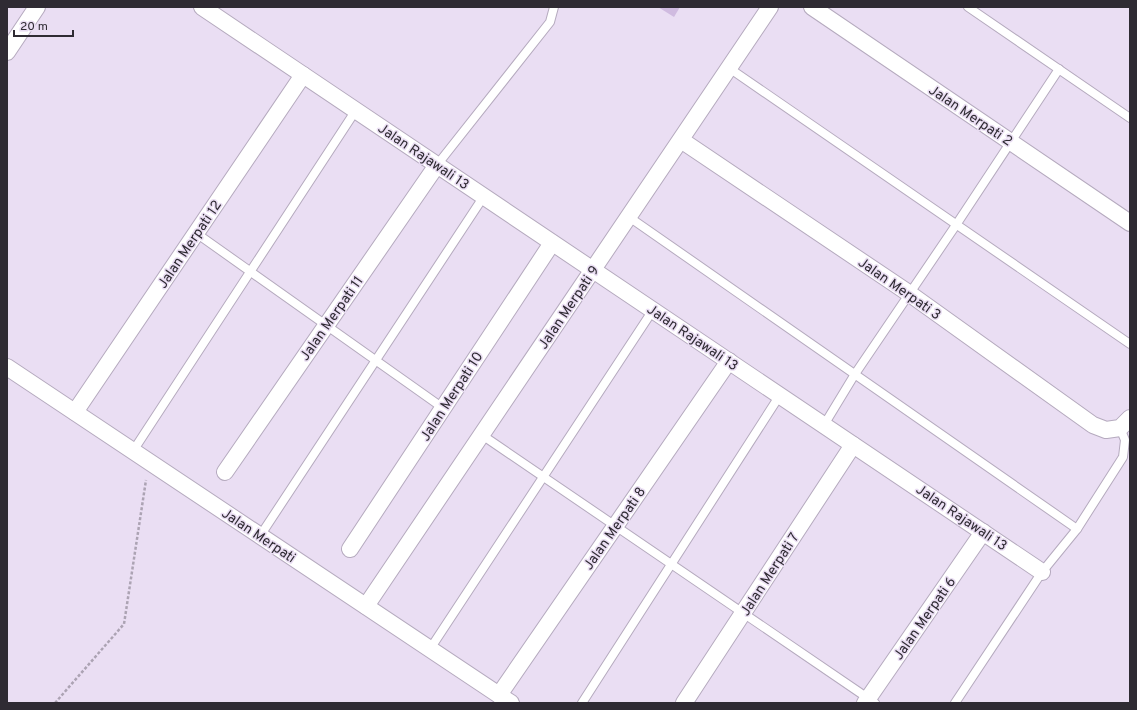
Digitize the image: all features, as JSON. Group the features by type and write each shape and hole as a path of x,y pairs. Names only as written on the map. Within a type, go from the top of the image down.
{"street":[{"path":"7,52 37,7"},
{"name":"Jalan Rajawali 13","path":"202,7 1042,572"},
{"name":"Jalan Merpati 9","path":"366,606 770,7"},
{"name":"Jalan Merpati 2","path":"812,7 1130,223"},
{"name":"Jalan Merpati 12","path":"75,412 303,75"},
{"name":"Jalan Merpati 3","path":"681,140 910,294 1094,425 1106,430 1125,423"},
{"name":"Jalan Merpati 11","path":"225,472 437,165"},
{"name":"Jalan Merpati 10","path":"350,549 552,242"},
{"name":"Jalan Merpati 8","path":"505,699 616,526 729,361"},
{"name":"Jalan Merpati","path":"7,367 505,699"},
{"name":"Jalan Merpati 7","path":"684,703 853,445"},
{"name":"Jalan Merpati 6","path":"870,701 983,532"}],"lane":[{"path":"437,165 550,22 554,7"},
{"path":"968,7 1130,118"},
{"path":"729,68 1130,344"},
{"path":"824,424 855,374 956,225 1058,69"},
{"path":"133,451 356,110"},
{"path":"260,536 484,196"},
{"path":"629,217 1077,528"},
{"path":"196,234 443,408"},
{"path":"430,649 653,310"},
{"path":"582,703 780,395"},
{"path":"955,703 1042,572 1077,528 1123,457 1125,423"},
{"path":"482,435 870,701"}],"path":[{"path":"55,703 124,624 149,462"}],"shaded area":[{"path":"658,7 680,7 674,17"}]}
